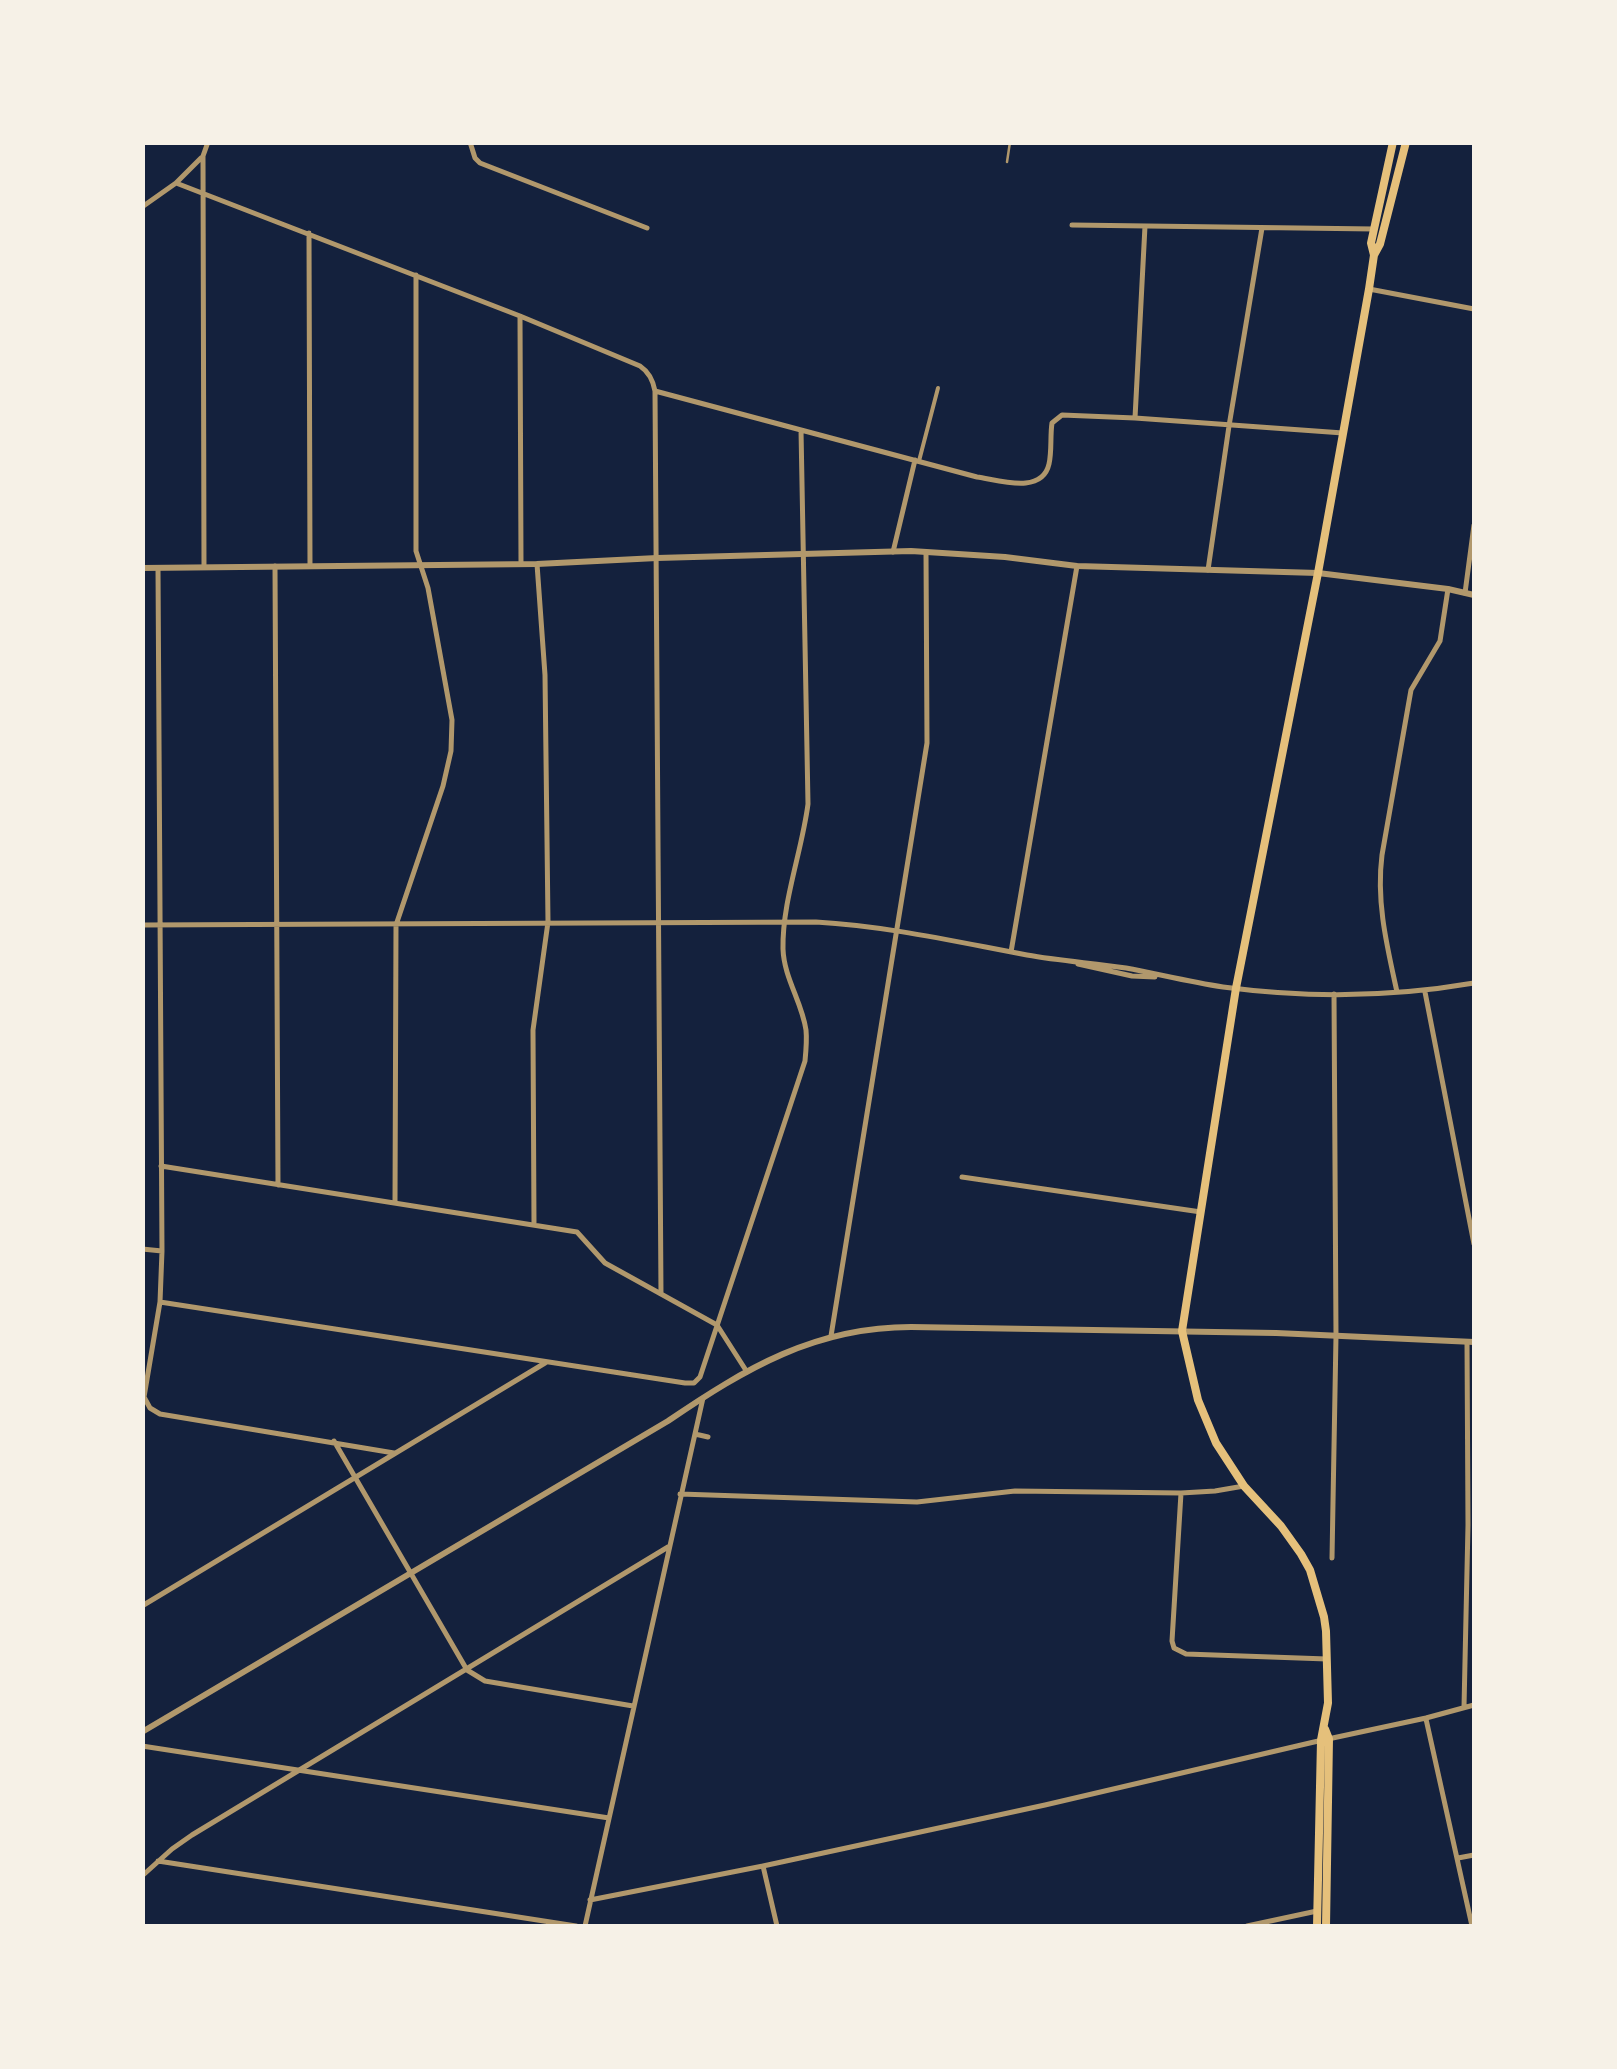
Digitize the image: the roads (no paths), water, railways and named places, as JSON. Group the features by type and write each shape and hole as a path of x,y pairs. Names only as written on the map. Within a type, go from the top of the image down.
{"main road":[{"path":"1374,254 1371,243 1393,142"},
{"path":"1316,1926 1321,1911 1328,1703 1324,1617 1310,1570 1281,1526 1244,1486 1216,1442 1198,1400 1182,1331 1236,988 1318,573 1374,254 1380,244 1406,142"},
{"path":"1321,1911 1326,1926"}],"street":[{"path":"142,207 176,183 202,156 208,142"},
{"path":"470,142 480,164 647,228"},
{"path":"202,156 204,567"},
{"path":"176,183 520,316 644,368 652,380 657,558 661,1293"},
{"path":"1072,225 1374,229"},
{"path":"1136,418 1144,226"},
{"path":"1208,570 1262,228"},
{"path":"309,233 310,566"},
{"path":"395,1202 396,925 443,786 452,740 450,704 428,588 416,551 416,275"},
{"path":"1369,289 1474,309"},
{"path":"520,316 521,564"},
{"path":"894,552 938,388"},
{"path":"655,391 977,476 1024,483 1043,475 1048,465 1051,427 1062,416 1343,433"},
{"path":"160,1302 694,1383 700,1378 805,1061 806,1032 784,964 785,922 808,804 800,430"},
{"path":"1465,593 1474,525"},
{"path":"831,1336 927,743 926,552"},
{"path":"142,568 537,564 926,552 1005,556 1077,566 1318,573 1474,595"},
{"path":"534,1224 533,1030 548,922 545,675 537,564"},
{"path":"274,566 278,1185"},
{"path":"1011,952 1077,566"},
{"path":"158,568 162,1251 160,1302 144,1394 160,1414 394,1453"},
{"path":"1398,992 1382,912 1382,855 1410,690 1440,641 1448,589"},
{"path":"142,925 842,923 1132,976 1236,988 1334,994 1424,992 1474,983"},
{"path":"1424,992 1474,1244"},
{"path":"1332,1558 1336,1336 1334,994"},
{"path":"161,1166 577,1232 606,1263 717,1325 747,1372"},
{"path":"962,1176 1201,1212"},
{"path":"142,1249 162,1251"},
{"path":"142,1732 747,1372 831,1336 898,1327 1182,1331 1471,1342 1471,1525 1464,1707"},
{"path":"142,1606 547,1361"},
{"path":"584,1926 702,1398"},
{"path":"694,1434 708,1437"},
{"path":"334,1441 467,1670 485,1681 633,1706"},
{"path":"680,1494 917,1502 1015,1491 1181,1494 1244,1486"},
{"path":"1181,1494 1174,1648 1186,1654 1327,1659"},
{"path":"142,1876 192,1834 668,1546"},
{"path":"590,1900 1046,1805 1325,1736 1474,1705"},
{"path":"1426,1718 1472,1926"},
{"path":"142,1746 609,1818"},
{"path":"1457,1858 1474,1855"},
{"path":"158,1861 576,1926"},
{"path":"763,1866 778,1926"},
{"path":"1247,1926 1321,1911"}],"lane":[{"path":"1007,162 1010,142"}]}
